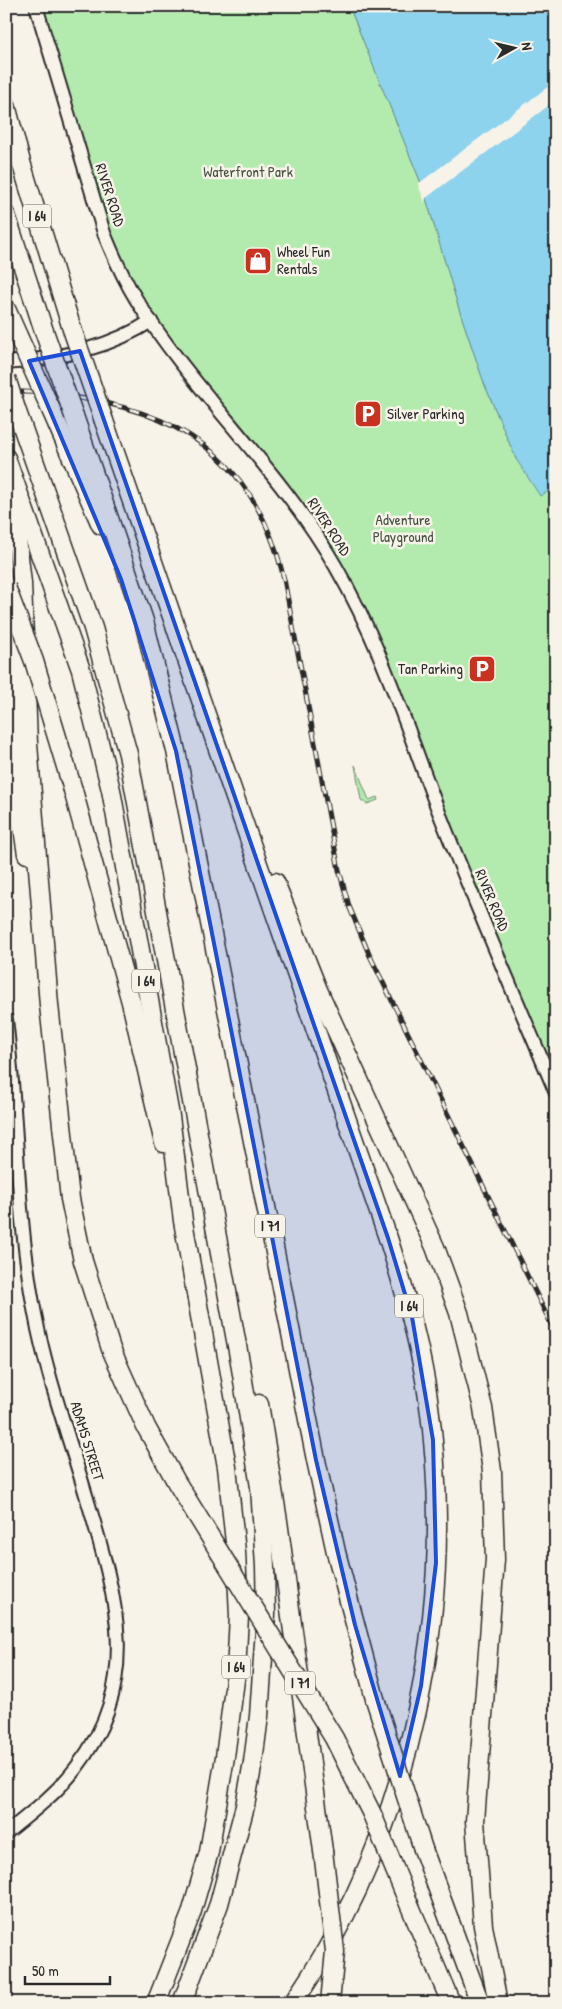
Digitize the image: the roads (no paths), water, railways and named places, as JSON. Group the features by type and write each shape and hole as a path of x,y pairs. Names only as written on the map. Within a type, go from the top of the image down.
{"highway":[{"name":"I 64","path":"6,105 21,162 71,326 174,617 225,774 396,1262 421,1358 432,1440 436,1506 436,1572 428,1646 413,1728 390,1806 368,1863 350,1903 293,2003"},
{"path":"6,215 144,621 176,751"},
{"path":"6,309 76,465 121,579 176,751"},
{"path":"6,378 12,405 93,628 121,722 224,1271 252,1431 261,1497 266,1566 264,1660 259,1716 245,1806 219,1904 182,2003"},
{"name":"I 64","path":"8,462 68,629 102,748 170,1116 183,1221 227,1467 238,1580 236,1672 225,1758 212,1825 209,1852 191,1914 156,2003"},
{"path":"8,462 22,583 28,744 49,1005"},
{"path":"6,587 34,661 73,790 131,1002 183,1221"},
{"path":"174,617 318,990 435,1247 459,1313 476,1373 490,1453 495,1530 493,1601 476,1795 476,1847 483,1926 498,2003"},
{"path":"6,628 20,810"},
{"path":"6,711 49,1005"},
{"name":"I 71","path":"176,751 316,1460 341,1571 375,1699 423,1849 480,2003"},
{"name":"I 71","path":"49,1005 66,1174 83,1260 96,1306 122,1375 146,1427 177,1483 334,1738 372,1814 451,2003"},
{"path":"224,1271 251,1357 265,1434 323,1851 335,1951 330,2003"},
{"path":"146,2003 179,1919 202,1842 212,1825"}],"street":[{"name":"RIVER ROAD","path":"36,6 104,233 129,288 151,321 286,492 325,548 353,597 374,639 457,856 556,1092"},
{"path":"6,363 43,359 81,351 133,334 151,321"},
{"name":"ADAMS STREET","path":"6,1019 12,1149 34,1311 46,1360 108,1568 117,1611 119,1648 114,1689 91,1746 76,1769 53,1793 6,1833"}],"water":[{"path":"349,6 556,6 556,496 552,489 540,496 516,459 484,383 459,309 423,188"}],"railway":[{"path":"6,393 36,393 85,399 124,407 158,419 189,435 216,455 238,479 257,507 272,541 284,579 339,870 349,906 369,954 556,1334"}],"place":[{"name":"Wheel Fun Rentals","path":"258,261"},
{"name":"Silver Parking","path":"368,414"},
{"name":"Tan Parking","path":"482,669"}],"park label":[{"name":"Waterfront Park","path":"248,172"},
{"name":"Adventure Playground","path":"403,528"}]}
